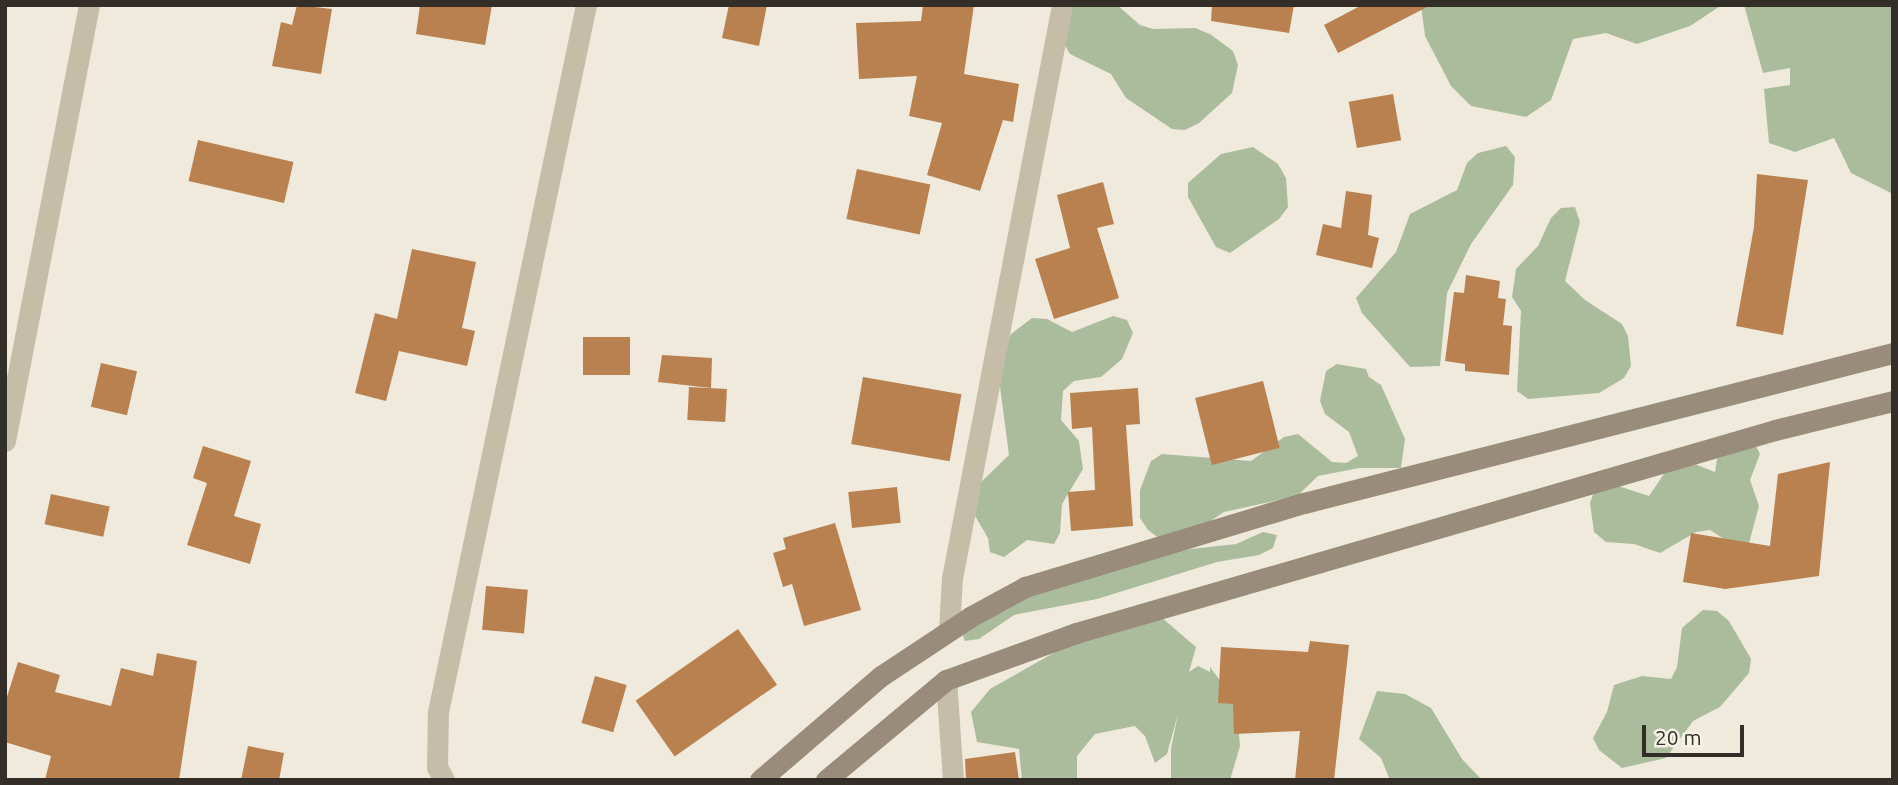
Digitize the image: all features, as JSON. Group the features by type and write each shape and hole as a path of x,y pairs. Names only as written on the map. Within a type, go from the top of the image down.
{"street":[{"path":"5,441 89,5"},
{"path":"444,780 437,767 438,712 586,5"},
{"path":"949,631 952,578 1062,5"},
{"path":"760,780 881,676 949,631 1025,587 1304,503 1893,353"},
{"path":"826,780 946,680 1076,633 1762,434 1893,401"},
{"path":"946,680 953,780"}],"green space":[{"path":"1070,5 1117,5 1140,25 1153,29 1195,28 1210,34 1233,51 1238,65 1232,93 1199,123 1185,130 1172,129 1126,98 1111,74 1070,54 1063,42"},
{"path":"1421,5 1722,5 1690,26 1637,44 1606,33 1573,39 1551,100 1526,117 1471,106 1451,86 1425,36"},
{"path":"1744,5 1893,5 1893,194 1851,173 1834,138 1795,152 1769,143 1764,89 1790,85 1790,68 1763,73"},
{"path":"1506,146 1515,157 1513,185 1471,244 1447,293 1440,366 1410,367 1362,313 1356,298 1396,252 1410,214 1457,190 1467,163 1478,153"},
{"path":"1253,147 1278,164 1286,178 1288,207 1279,219 1230,253 1216,247 1188,197 1188,183 1221,154"},
{"path":"1575,207 1580,222 1565,281 1585,300 1622,324 1628,336 1631,366 1624,378 1599,393 1528,399 1517,391 1521,311 1512,297 1516,269 1538,246 1551,218 1561,208"},
{"path":"1113,316 1127,320 1133,333 1122,359 1101,377 1074,381 1063,391 1061,420 1079,441 1083,469 1062,504 1060,533 1054,544 1027,540 1004,557 990,552 988,538 974,514 976,487 1009,455 999,379 1010,335 1032,318 1047,319 1072,332"},
{"path":"1337,364 1366,369 1369,377 1381,385 1405,439 1401,468 1359,468 1318,476 1297,496 1224,512 1186,538 1160,539 1148,530 1140,518 1140,490 1151,461 1162,454 1251,461 1284,437 1298,434 1332,462 1346,463 1358,456 1349,432 1325,414 1320,401 1326,371"},
{"path":"1754,442 1760,454 1750,480 1759,506 1748,547 1735,546 1710,530 1696,532 1660,553 1634,544 1606,542 1594,532 1590,503 1595,489 1609,483 1649,496 1666,471 1692,463 1715,472 1717,459 1741,444"},
{"path":"1263,532 1277,535 1273,548 1259,555 1217,562 1097,599 1014,615 979,639 965,641 960,628 982,609 1182,550 1236,544"},
{"path":"1703,610 1717,611 1729,621 1751,659 1749,673 1720,707 1693,721 1666,758 1622,768 1599,750 1593,738 1607,712 1614,685 1642,676 1671,679 1677,667 1682,628"},
{"path":"1161,617 1196,647 1189,672 1198,666 1210,672 1210,667 1236,702 1240,746 1230,780 1171,780 1171,749 1178,714 1167,754 1155,763 1145,736 1135,726 1095,734 1077,756 1077,780 1022,780 1019,749 977,742 971,712 990,689 1066,646"},
{"path":"1377,691 1405,694 1431,708 1462,759 1482,780 1390,780 1381,758 1359,739"}],"building":[{"path":"297,5 332,9 321,74 272,66 281,22 292,25"},
{"path":"420,5 492,5 485,45 416,34"},
{"path":"729,5 767,5 759,46 722,38"},
{"path":"923,5 974,5 964,74 1019,84 1013,122 1003,120 980,191 927,175 942,123 909,116 917,76 859,79 856,23 921,21"},
{"path":"1212,5 1294,5 1289,33 1211,21"},
{"path":"1362,5 1431,5 1338,53 1324,25"},
{"path":"1393,94 1401,140 1357,148 1349,102"},
{"path":"198,140 293,162 284,203 189,181"},
{"path":"857,169 930,185 920,234 846,219"},
{"path":"1757,174 1808,180 1783,335 1736,326 1754,227"},
{"path":"1103,182 1114,224 1097,228 1119,298 1054,319 1035,259 1070,248 1057,195"},
{"path":"1346,191 1372,195 1368,235 1379,238 1372,268 1316,255 1323,224 1341,228"},
{"path":"412,249 476,262 462,328 475,331 467,366 399,351 386,401 355,393 375,313 397,319"},
{"path":"1466,275 1500,281 1498,298 1506,299 1503,325 1512,326 1509,375 1465,371 1465,364 1445,361 1454,292 1464,293"},
{"path":"583,337 630,337 630,375 583,375"},
{"path":"662,355 712,358 711,388 658,382"},
{"path":"101,363 137,371 127,415 91,407"},
{"path":"863,377 961,394 950,461 851,444"},
{"path":"1263,381 1280,448 1212,465 1195,398"},
{"path":"689,387 727,389 725,422 687,420"},
{"path":"1138,388 1140,424 1126,425 1133,526 1071,531 1068,492 1095,490 1092,427 1072,429 1070,393"},
{"path":"203,446 251,461 234,516 261,524 250,564 187,545 207,483 193,478"},
{"path":"1830,462 1819,576 1725,589 1683,582 1691,533 1770,546 1778,474"},
{"path":"897,487 901,523 852,528 848,492"},
{"path":"51,494 110,506 103,537 45,524"},
{"path":"835,523 861,610 804,626 792,584 783,587 773,553 786,549 783,538"},
{"path":"486,586 528,590 524,633 482,630"},
{"path":"738,629 777,685 675,756 636,701"},
{"path":"1310,641 1349,645 1334,780 1295,780 1300,731 1234,734 1233,704 1218,703 1221,647 1308,652"},
{"path":"157,653 197,661 179,780 45,780 51,756 5,742 5,703 18,662 60,675 55,692 111,706 121,668 153,676"},
{"path":"595,676 627,685 613,732 581,723"},
{"path":"248,746 284,753 279,780 241,780"},
{"path":"1015,752 1019,780 966,780 965,759"}]}
